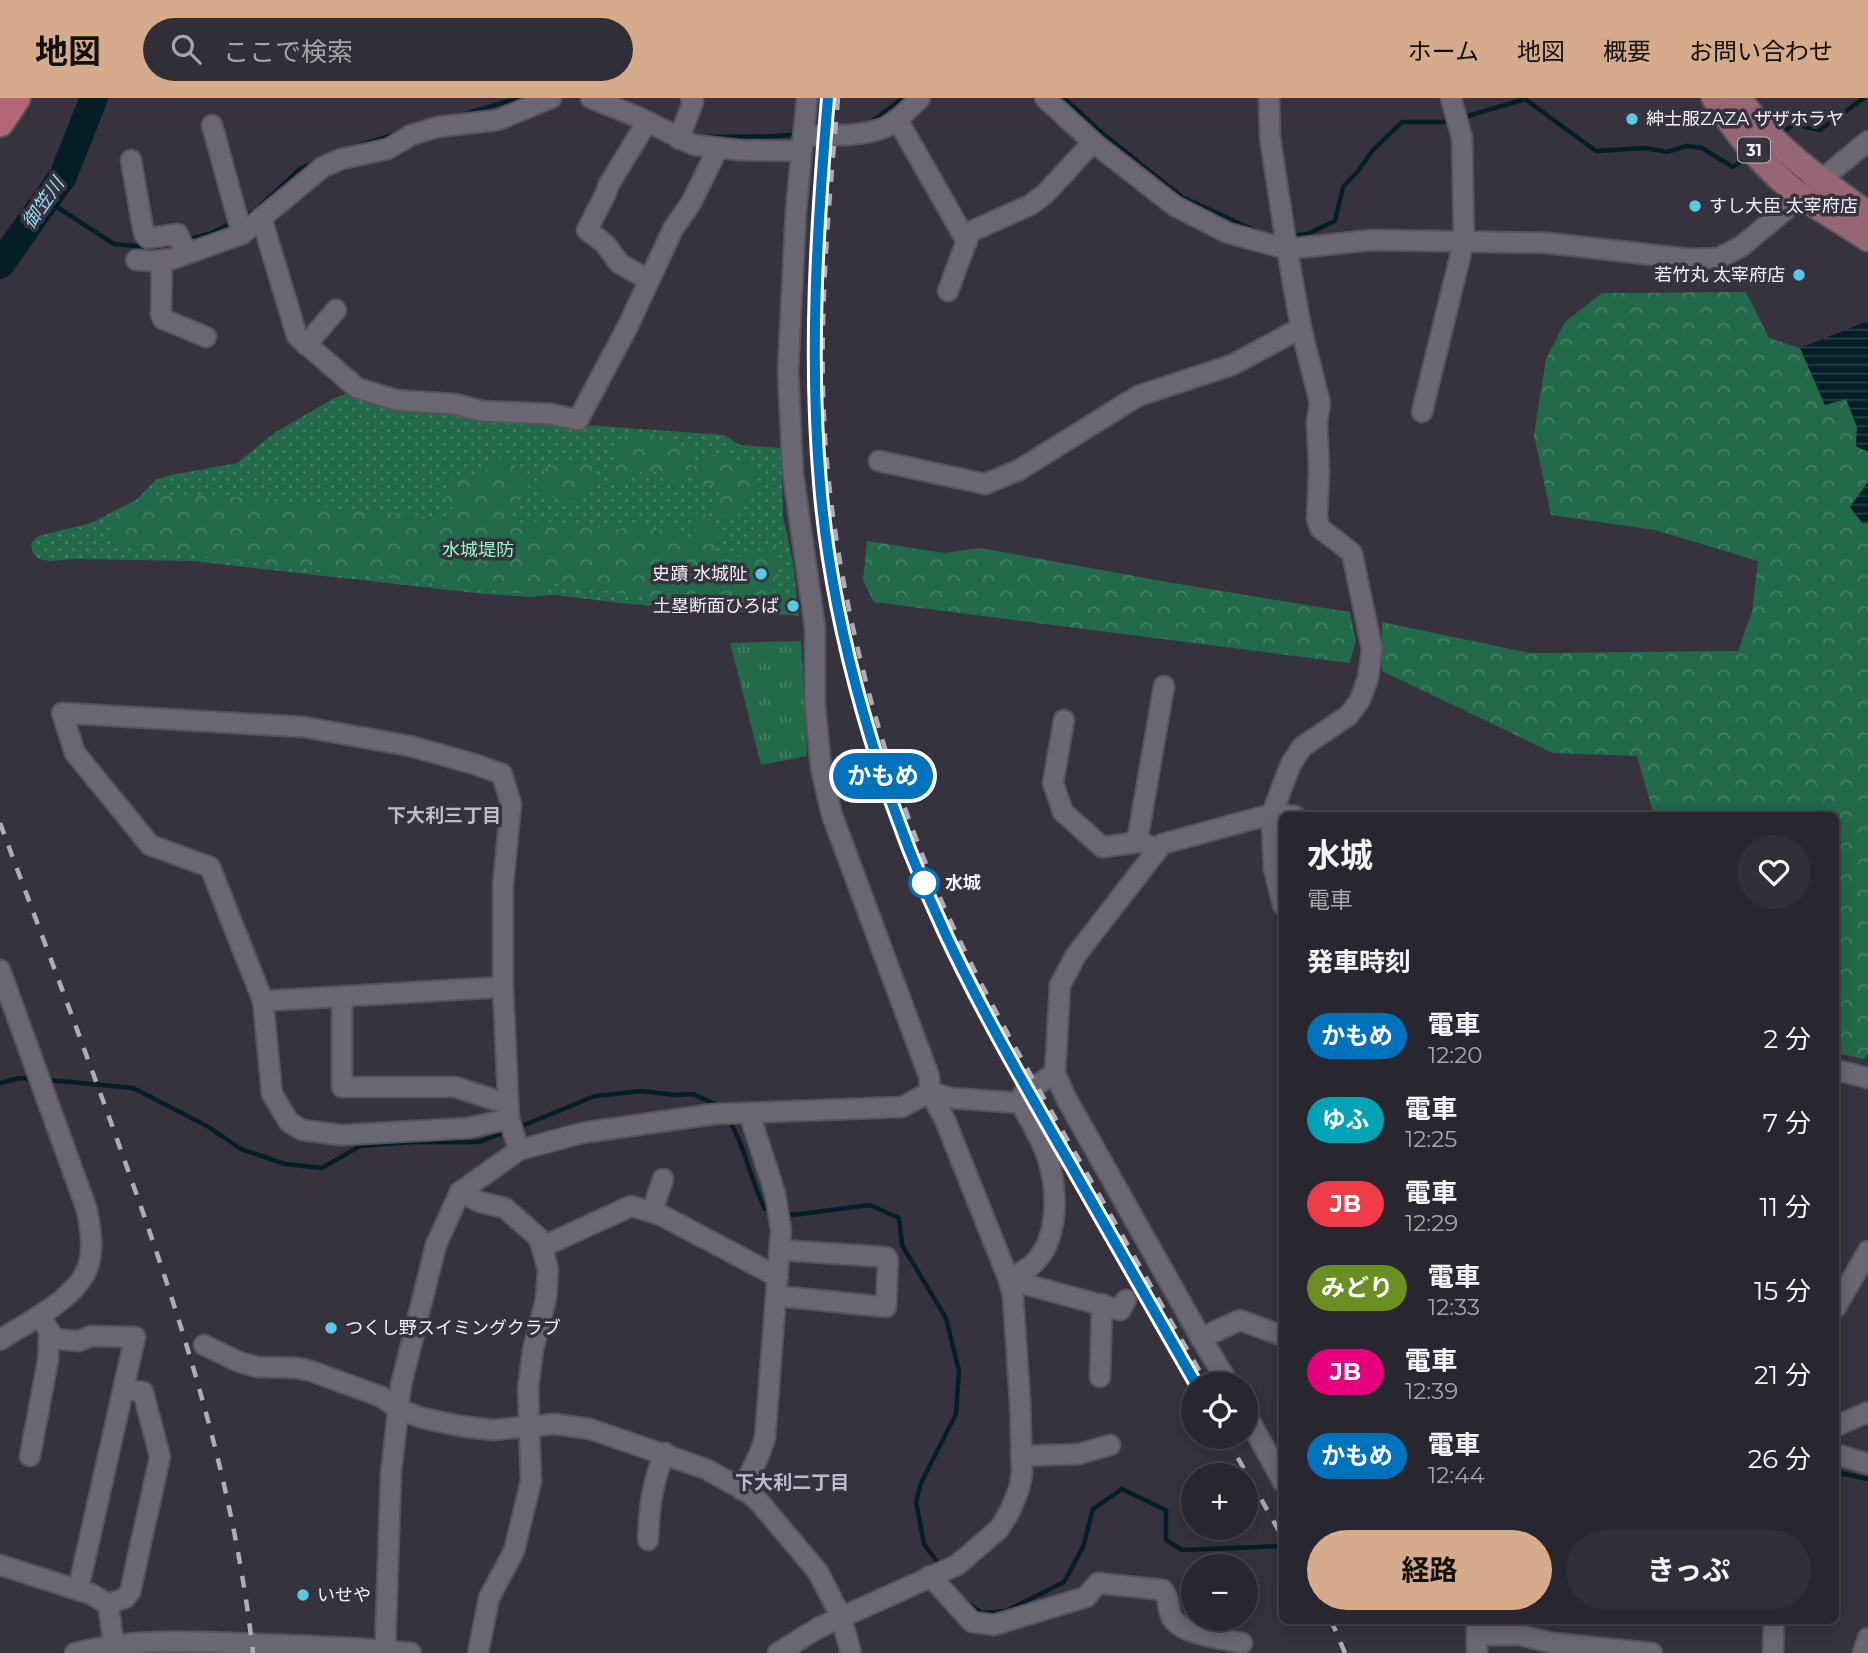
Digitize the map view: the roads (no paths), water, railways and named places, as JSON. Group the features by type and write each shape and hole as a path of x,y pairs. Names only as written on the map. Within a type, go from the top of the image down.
{"highway":[{"path":"0,122 16,98"}],"main road":[{"name":"31","path":"1714,98 1730,123 1769,166 1802,196 1868,239"},
{"name":"31","path":"1739,98 1749,113 1788,154 1868,214"}],"street":[{"path":"136,260 162,260 242,234 323,167 341,159 388,149 411,135 438,127 498,120 551,98"},
{"path":"591,98 694,145 718,148 802,144 881,129 897,119 920,98"},
{"path":"679,139 693,102 691,98"},
{"path":"778,1653 841,1617 957,1565 999,1529 1010,1511 1019,1489 1021,1456 1020,1388 1013,1297 1009,1280 945,1120 930,1092 929,1076 832,815 821,768 815,705 815,628 793,474 788,371 791,288 807,98"},
{"path":"1045,98 1093,142 1175,206 1228,233 1287,249 1372,240 1465,241 1548,243 1689,258 1719,258 1742,246 1868,141"},
{"path":"1269,98 1270,137 1287,249 1301,328 1320,403 1317,422 1317,519 1320,528 1352,553 1372,649 1368,678 1360,700 1349,715 1302,747 1291,764 1272,814 1274,869 1279,889"},
{"path":"1422,412 1465,241 1462,138 1451,98"},
{"path":"897,119 967,242"},
{"path":"648,122 609,184 587,230 605,244 620,264 649,280"},
{"path":"212,125 242,234"},
{"path":"948,291 970,232 1030,205 1045,194 1093,142"},
{"path":"262,220 297,336 357,388 396,400 454,404 482,411 551,414 578,420 628,326 673,229 691,203 718,148"},
{"path":"131,160 144,234 148,238 178,234 182,244 190,251"},
{"path":"162,260 163,319 206,337"},
{"path":"306,345 336,310"},
{"path":"878,461 985,484 1030,464 1138,396 1232,365 1301,328"},
{"path":"1137,842 1164,686"},
{"path":"509,1112 468,1128 341,1135 302,1130 289,1122 272,1094 263,1001 210,867 150,845 75,753 62,713 304,727 410,746 502,775 510,804 503,885 503,987 509,1112 519,1150"},
{"path":"1064,720 1053,783 1063,811 1102,846 1141,842 1158,850"},
{"path":"1222,1372 1117,1191 1055,1073 1060,985 1076,955 1162,844 1272,814 1279,815"},
{"path":"0,970 87,1210 92,1235 90,1261 83,1278 44,1324 0,1340"},
{"path":"263,1001 503,987"},
{"path":"342,996 342,1087 455,1087 509,1112"},
{"path":"1839,1071 1868,1078"},
{"path":"1009,1280 1033,1264 1051,1236 1055,1204 1052,1173 1047,1156 1020,1103 1023,1094 1055,1073"},
{"path":"385,1652 391,1473 401,1385 436,1245 460,1192 519,1150 582,1133 714,1114 902,1107 930,1092 951,1098 1020,1103"},
{"path":"742,1490 765,1438 781,1230 778,1204 745,1113"},
{"path":"652,1212 663,1179"},
{"path":"460,1192 480,1202 505,1208 539,1238 548,1269 546,1299 528,1388 531,1481 514,1551 489,1598 478,1653"},
{"path":"542,1247 631,1206 652,1212 756,1264 777,1287 886,1307 886,1257 780,1250"},
{"path":"1839,1302 1868,1251"},
{"path":"1009,1280 1120,1310 1126,1300"},
{"path":"1100,1377 1102,1304"},
{"path":"1201,1338 1240,1320 1279,1335"},
{"path":"44,1324 55,1339 79,1341 91,1336 135,1337 78,1590"},
{"path":"30,1456 48,1360 44,1324"},
{"path":"204,1345 239,1362 257,1367 311,1371 382,1397 398,1409 422,1418 493,1430 555,1424 590,1429 706,1469 760,1503 818,1572 841,1617 851,1653"},
{"path":"0,1565 91,1594 108,1604 125,1598 130,1592 160,1457 143,1392 124,1389"},
{"path":"1839,1425 1868,1412"},
{"path":"1258,1436 1279,1475"},
{"path":"1021,1456 1079,1454 1110,1445"},
{"path":"648,1540 652,1492 665,1453"},
{"path":"1839,1455 1868,1464"},
{"path":"930,1576 972,1622 994,1625 1086,1597 1098,1583 1163,1590 1169,1598 1171,1617 1184,1630 1242,1643"},
{"path":"108,1604 114,1646"},
{"path":"1773,1653 1774,1624"},
{"path":"1477,1636 1520,1635 1552,1643 1652,1653"},
{"path":"1863,1653 1868,1637"},
{"path":"75,1653 114,1646 411,1653"}],"water":[{"path":"1868,321 1868,452 1856,446 1857,427 1846,399 1825,405 1800,348"},
{"path":"1868,482 1868,522 1863,524 1850,507"}],"waterway":[{"name":"御笠川","path":"0,265 63,176 94,98"},
{"path":"462,115 518,98"},
{"path":"867,125 903,98"},
{"path":"1064,98 1102,133 1182,197 1254,230"},
{"path":"1781,134 1794,124 1820,130 1864,98"},
{"path":"1461,118 1525,99 1596,151 1645,148 1667,152 1687,146 1702,148 1733,167 1748,157"},
{"path":"1289,236 1307,234 1335,221 1343,187 1373,150 1402,122 1452,120"},
{"path":"354,147 396,134"},
{"path":"703,137 800,134"},
{"path":"244,217 255,211 301,168 317,162"},
{"path":"46,200 114,244 157,248 170,244"},
{"path":"186,240 212,233 233,222"},
{"path":"0,1083 20,1078 32,1079"},
{"path":"48,1080 133,1088 207,1126 241,1149 285,1164 322,1168 360,1146 413,1142 479,1142 508,1131"},
{"path":"517,1128 595,1096 642,1091 693,1094 719,1106"},
{"path":"728,1119 765,1209 774,1211"},
{"path":"782,1212 793,1215 870,1205 899,1218 902,1245 946,1318 959,1371 956,1414 921,1483 916,1502 924,1544 941,1567"},
{"path":"1839,1473 1868,1479"},
{"path":"963,1600 982,1613 1006,1611 1064,1582 1083,1547 1093,1509 1122,1489 1166,1510 1166,1540 1182,1550 1279,1546"}],"railway":[{"path":"838,98 824,290 825,435 843,581 865,679 910,823 975,973 1200,1372"},
{"path":"840,609 865,715"},
{"path":"0,823 134,1187 191,1359 222,1475 245,1593 253,1653"},
{"path":"1233,1449 1279,1531"},
{"path":"1333,1624 1345,1653"}],"train":[{"name":"かもめ","path":"828,98 814,293 813,363 820,485 841,617 871,738 896,814 944,930 970,982 998,1037 1189,1372"}],"place":[{"name":"紳士服ZAZA ザザホラヤ","path":"1632,119"},
{"name":"すし大臣 太宰府店","path":"1695,206"},
{"name":"若竹丸 太宰府店","path":"1799,275"},
{"name":"史蹟 水城阯","path":"761,574"},
{"name":"土塁断面ひろば","path":"793,606"},
{"name":"水城","path":"924,883"},
{"name":"つくし野スイミングクラブ","path":"331,1328"},
{"name":"いせや","path":"303,1595"}],"district":[{"name":"下大利三丁目","path":"444,815"},
{"name":"下大利二丁目","path":"792,1482"}],"park label":[{"name":"水城堤防","path":"478,550"}]}
